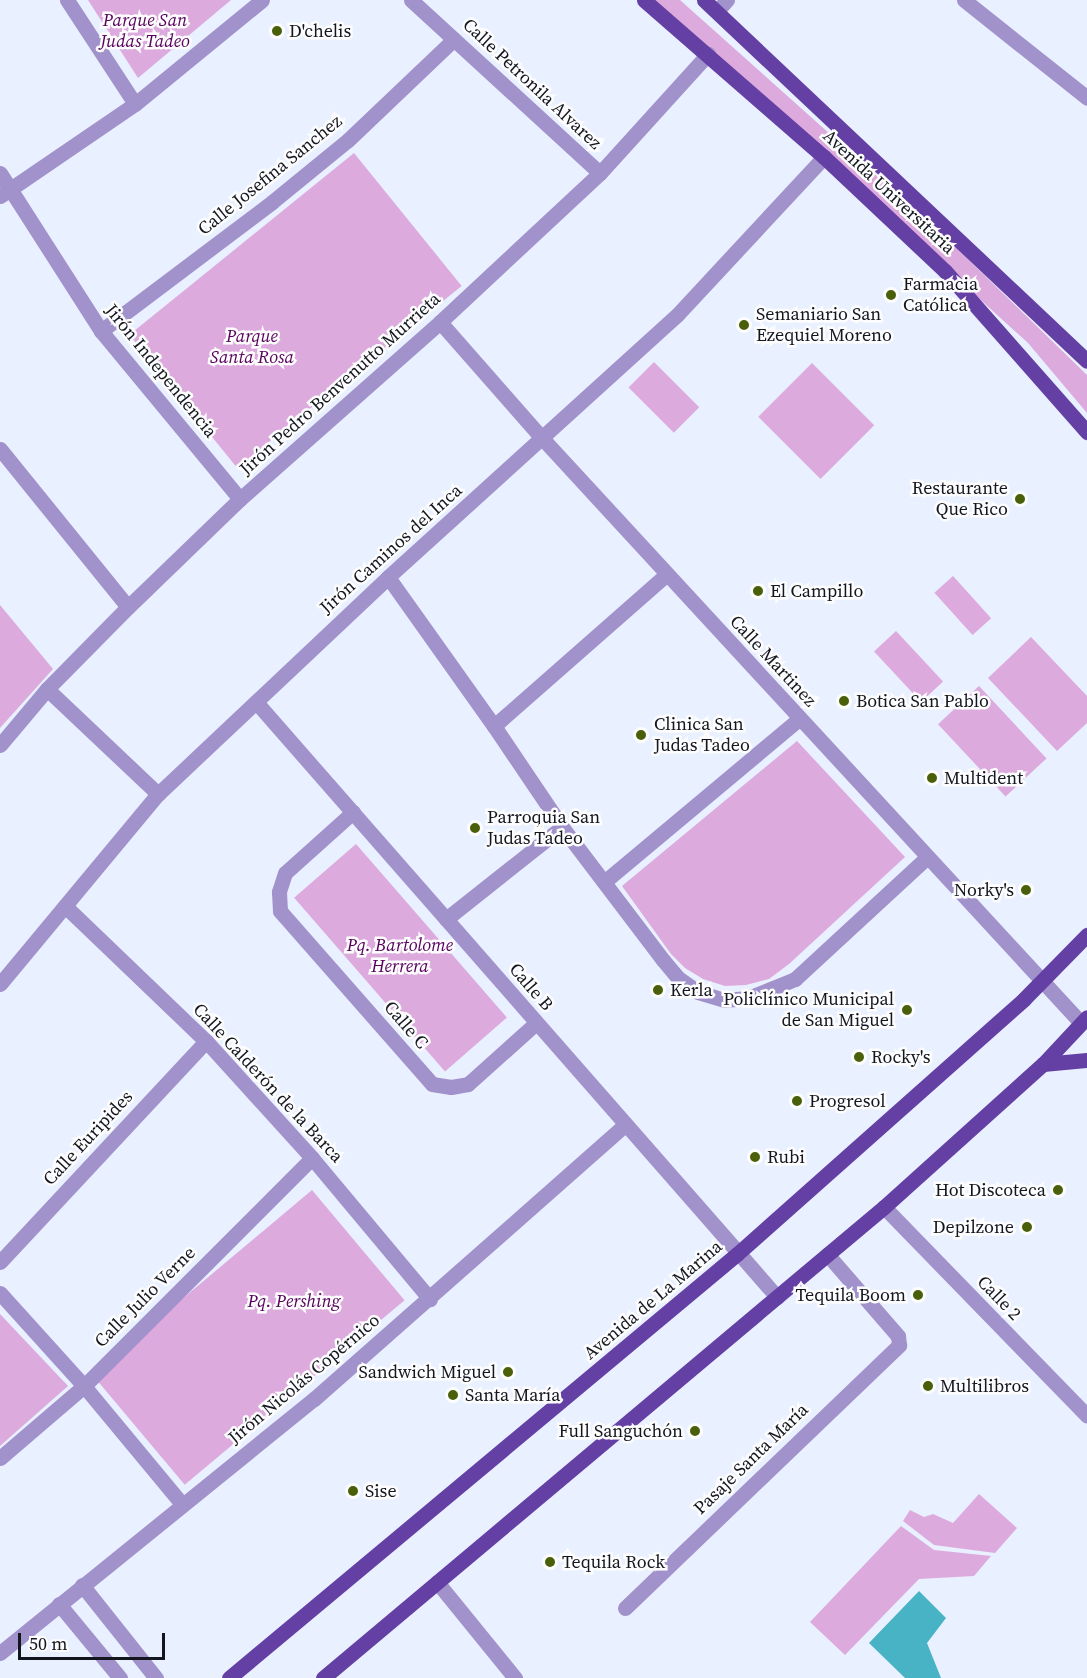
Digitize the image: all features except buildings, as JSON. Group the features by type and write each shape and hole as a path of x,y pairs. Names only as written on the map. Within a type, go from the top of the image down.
{"main road":[{"name":"Avenida Universitaria","path":"645,0 824,157 945,271 1087,432"},
{"name":"Avenida Universitaria","path":"704,0 722,6 1087,361"},
{"name":"Avenida de La Marina","path":"229,1678 737,1254 1042,981 1087,935"},
{"path":"323,1678 884,1207 1043,1064 1084,1020"},
{"path":"1043,1064 1087,1060"}],"street":[{"path":"67,0 135,104"},
{"path":"5,193 135,104 262,0"},
{"name":"Calle Petronila Alvarez","path":"411,0 600,173"},
{"path":"964,0 1087,99"},
{"name":"Calle Josefina Sanchez","path":"101,331 272,202 348,140 454,39"},
{"name":"Jirón Pedro Benvenutto Murrieta","path":"0,745 47,689 240,499 440,322 600,173 708,54"},
{"name":"Jirón Caminos del Inca","path":"0,984 158,794 388,577 677,315 824,157"},
{"name":"Jirón Independencia","path":"0,173 5,193 101,331 240,499"},
{"name":"Calle Martinez","path":"440,322 542,438 927,857 1042,981 1084,1020"},
{"path":"0,449 128,607"},
{"path":"494,726 667,574"},
{"path":"388,577 494,726 562,827 678,978 698,992 724,1000 748,998 795,979 927,857"},
{"path":"47,689 158,794"},
{"name":"Calle B","path":"256,702 777,1297"},
{"path":"604,882 800,718"},
{"name":"Calle C","path":"352,812 285,873 279,892 280,911 432,1084 451,1087 468,1084 536,1023"},
{"path":"446,919 562,827"},
{"name":"Calle Calderón de la Barca","path":"65,906 206,1041 312,1158 430,1299"},
{"name":"Calle Euripides","path":"0,1262 206,1041"},
{"name":"Jirón Nicolás Copérnico","path":"0,1653 314,1399 626,1125"},
{"name":"Calle Julio Verne","path":"0,1458 84,1386 312,1158"},
{"name":"Calle 2","path":"884,1207 1087,1416"},
{"name":"Pasaje Santa María","path":"625,1608 898,1345 897,1336 827,1254"},
{"path":"0,1293 84,1386 182,1504"},
{"path":"436,1582 515,1678"},
{"path":"82,1586 156,1678"},
{"path":"59,1604 120,1678"}],"green space":[{"name":"Parque San Judas Tadeo","path":"88,0 231,0 138,78"},
{"path":"652,0 680,0 945,237 1087,375 1087,413 1028,343"},
{"name":"Parque Santa Rosa","path":"354,153 462,286 237,468 129,335"},
{"path":"654,362 699,407 674,433 629,387"},
{"path":"812,363 874,425 820,479 758,417"},
{"path":"953,576 991,618 973,635 934,593"},
{"path":"0,605 53,669 0,728"},
{"path":"896,631 943,681 921,702 874,651"},
{"path":"1031,637 1087,696 1087,723 1057,751 988,678"},
{"path":"979,686 1047,758 1006,797 938,724"},
{"path":"797,741 905,857 789,964 769,979 746,985 725,986 703,979 685,968 671,954 622,886"},
{"name":"Pq. Bartolome Herrera","path":"356,844 507,1018 445,1071 294,898"},
{"name":"Pq. Pershing","path":"312,1190 405,1300 185,1485 92,1374"},
{"path":"0,1314 68,1386 0,1446"},
{"path":"979,1494 1017,1528 995,1553 934,1545 903,1521 910,1510 924,1517 933,1514 953,1523"},
{"path":"901,1526 934,1550 991,1556 974,1576 919,1579 845,1655 810,1622"}],"water":[{"path":"919,1591 946,1618 927,1643 941,1678 905,1678 869,1643"}],"place":[{"name":"D'chelis","path":"277,31"},
{"name":"Farmacia Católica","path":"891,295"},
{"name":"Semaniario San Ezequiel Moreno","path":"744,325"},
{"name":"Restaurante Que Rico","path":"1020,499"},
{"name":"El Campillo","path":"758,591"},
{"name":"Botica San Pablo","path":"844,701"},
{"name":"Clinica San Judas Tadeo","path":"641,735"},
{"name":"Multident","path":"932,778"},
{"name":"Parroquia San Judas Tadeo","path":"475,828"},
{"name":"Norky's","path":"1026,890"},
{"name":"Kerla","path":"658,990"},
{"name":"Policlínico Municipal de San Miguel","path":"907,1010"},
{"name":"Rocky's","path":"859,1057"},
{"name":"Progresol","path":"797,1101"},
{"name":"Rubi","path":"755,1157"},
{"name":"Hot Discoteca","path":"1058,1190"},
{"name":"Depilzone","path":"1027,1227"},
{"name":"Tequila Boom","path":"918,1295"},
{"name":"Sandwich Miguel","path":"508,1372"},
{"name":"Multilibros","path":"928,1386"},
{"name":"Santa María","path":"453,1395"},
{"name":"Full Sanguchón","path":"695,1431"},
{"name":"Sise","path":"353,1491"},
{"name":"Tequila Rock","path":"550,1562"}]}
